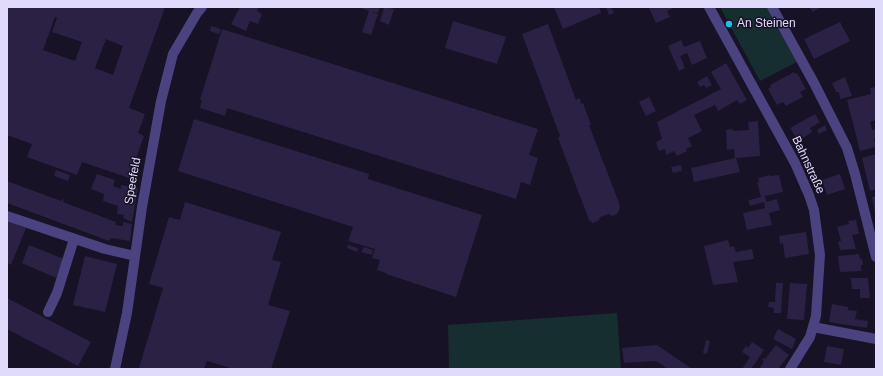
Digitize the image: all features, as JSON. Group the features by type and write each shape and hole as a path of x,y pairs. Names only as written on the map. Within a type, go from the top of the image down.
{"street":[{"name":"Speefeld","path":"116,369 127,313 142,207 161,101 173,54 202,7"},
{"name":"Bahnstraße","path":"709,7 795,163 810,195 817,226 820,255 818,303 810,337 790,369"},
{"path":"772,7 814,82 847,148 876,257"},
{"path":"7,216 105,249 135,256"},
{"path":"48,312 57,293 74,239"},
{"path":"813,327 876,339"}],"green space":[{"path":"720,7 766,7 797,62 760,81"},
{"path":"617,313 621,369 449,369 448,325"}],"building":[{"path":"7,7 165,7 129,108 145,114 138,133 144,136 129,178 82,162 77,175 27,157 32,144 7,135","holes":["55,17 57,18 52,32 82,42 75,61 43,50","106,39 123,46 113,75 95,68"]},
{"path":"240,7 259,7 257,11 262,14 258,24 250,21 246,31 231,24"},
{"path":"358,7 380,7 378,13 371,12 378,14 371,35 362,32 369,11"},
{"path":"384,7 394,9 389,25 380,21"},
{"path":"554,7 599,7 601,13 563,29"},
{"path":"606,7 611,7 614,13 609,15"},
{"path":"676,7 667,11 670,17 656,23 649,8"},
{"path":"809,7 821,7 813,12"},
{"path":"453,21 506,37 497,64 445,48"},
{"path":"840,22 850,41 814,59 804,39"},
{"path":"548,24 576,100 580,98 581,104 583,103 591,125 589,125 619,203 620,208 617,214 612,216 609,214 600,217 599,220 593,223 589,220 558,138 560,136 522,34"},
{"path":"211,26 221,29 219,34 210,31"},
{"path":"222,29 538,129 529,155 538,158 530,185 521,182 516,199 227,108 225,116 200,108 202,100 200,100"},
{"path":"681,40 684,47 700,41 707,58 692,65 687,53 680,56 685,68 679,71 668,46"},
{"path":"726,63 747,100 740,104 737,100 718,111 715,105 694,115 702,131 688,138 692,146 686,149 687,151 677,156 674,151 666,155 665,149 659,151 656,142 662,139 657,122 721,89 711,72"},
{"path":"793,72 795,74 797,73 806,89 800,92 803,97 786,106 783,102 777,105 768,89 771,87 770,85"},
{"path":"707,76 712,85 706,88 704,85 700,87 697,82"},
{"path":"845,77 852,96 840,99 839,92 836,92 832,83"},
{"path":"876,87 876,120 870,122 872,130 876,129 876,137 874,138 876,147 860,151 847,100 871,94 870,88"},
{"path":"649,97 656,111 646,116 639,102"},
{"path":"815,114 820,122 810,128 812,132 798,141 790,128"},
{"path":"194,119 369,174 368,179 482,215 456,297 377,270 380,260 372,258 375,249 348,241 353,227 178,171"},
{"path":"758,121 760,156 736,158 740,172 694,182 691,168 735,158 734,149 727,150 726,130 749,130 748,122"},
{"path":"825,125 827,130 819,134 817,130"},
{"path":"876,154 876,189 870,191 862,158"},
{"path":"681,165 682,171 673,173 671,167"},
{"path":"56,170 70,175 68,181 54,176"},
{"path":"97,174 115,180 113,186 121,189 121,185 138,188 132,222 123,218 124,215 117,214 118,206 103,201 104,194 91,189"},
{"path":"840,174 845,189 827,195 822,180"},
{"path":"770,175 779,175 783,192 765,196 766,202 777,199 780,210 769,213 772,225 747,230 743,213 765,208 764,202 750,206 748,199 750,200 761,197 757,182 759,182 758,178"},
{"path":"7,181 61,201 64,198 63,202 116,222 115,225 123,226 123,222 132,224 130,241 111,238 109,241 7,203"},
{"path":"876,196 876,213 875,213 872,197"},
{"path":"185,202 281,232 272,260 281,262 268,305 290,311 271,369 234,369 207,361 204,369 139,368 163,288 149,284 169,217 180,220"},
{"path":"856,220 859,234 852,235 856,249 840,250 838,242 841,241 837,227 849,224 848,221"},
{"path":"7,221 26,228 11,265 7,263"},
{"path":"806,232 809,254 785,258 783,243 780,244 779,236"},
{"path":"728,240 730,247 734,246 736,252 752,249 754,259 733,262 738,282 713,285 704,246"},
{"path":"29,245 64,259 56,278 22,263"},
{"path":"348,245 358,248 357,252 347,248"},
{"path":"364,247 373,250 372,255 361,252"},
{"path":"859,254 863,265 861,265 861,271 840,272 838,256"},
{"path":"85,256 117,264 105,312 73,305"},
{"path":"851,278 868,278 870,298 860,298 860,289 852,289"},
{"path":"776,283 783,283 781,313 774,313 774,308 768,307 769,302 775,302"},
{"path":"790,283 807,284 804,320 787,319"},
{"path":"7,298 91,342 78,366 7,329"},
{"path":"832,304 848,307 848,310 857,311 855,319 868,321 867,328 829,322"},
{"path":"778,329 796,339 792,349 773,339"},
{"path":"706,340 710,341 707,354 703,353"},
{"path":"752,342 764,350 751,369 742,369 750,357 742,352 746,346 748,348"},
{"path":"657,345 692,369 668,369 656,361 624,363 622,348"},
{"path":"776,345 789,355 778,369 759,369 764,361 762,360 763,358 765,359"},
{"path":"827,346 844,349 841,365 824,362"}],"place":[{"name":"An Steinen","path":"729,24"}]}
